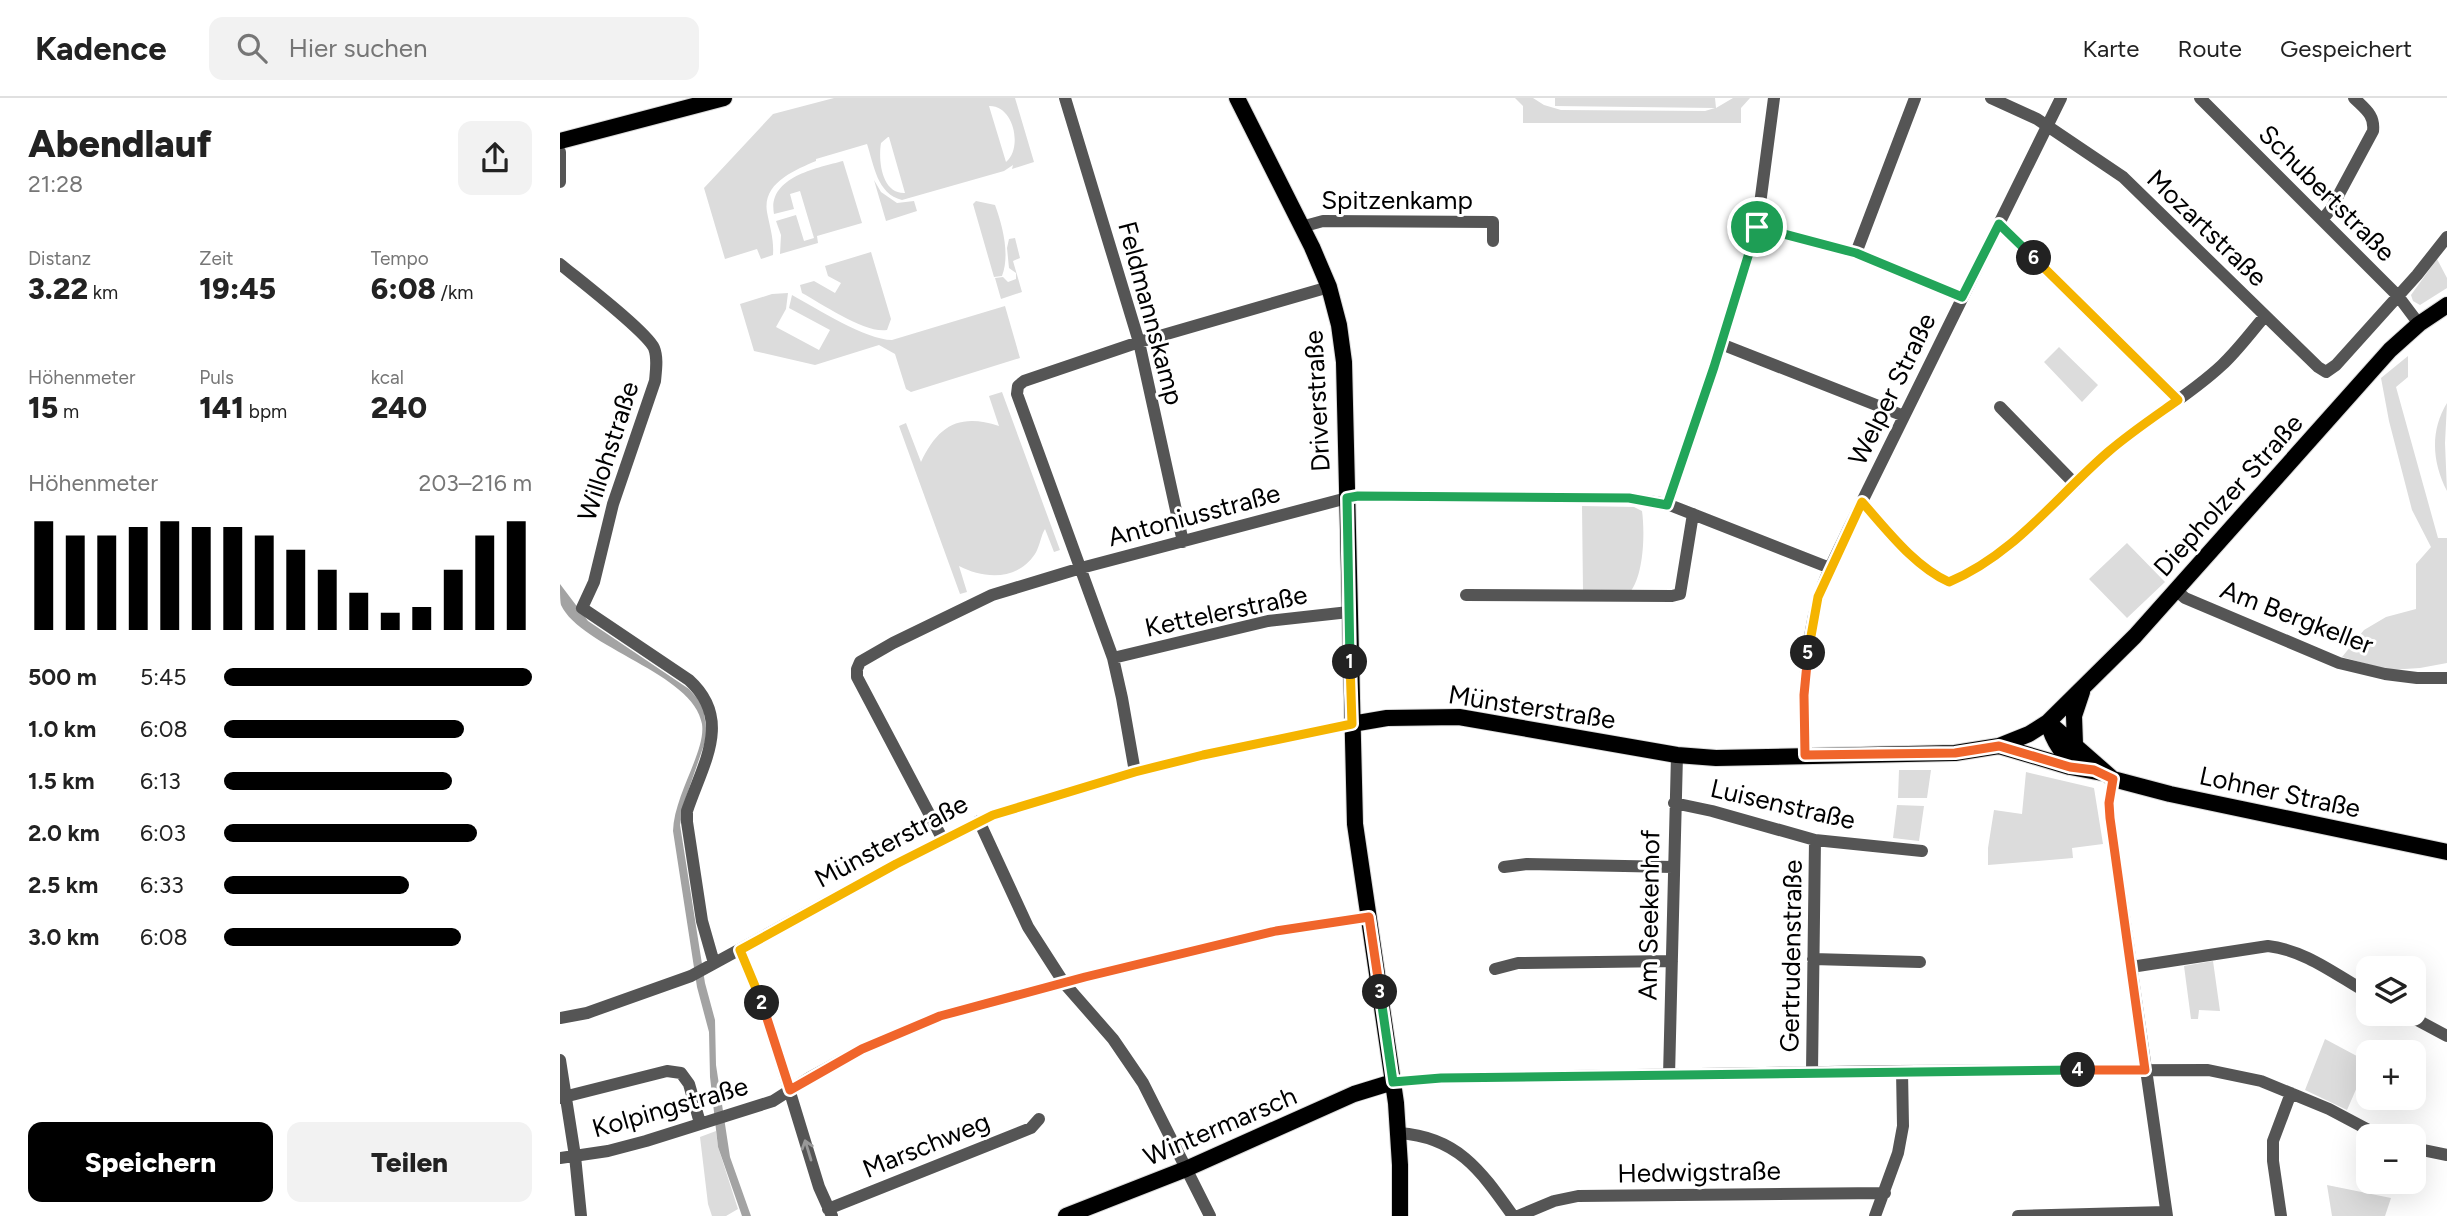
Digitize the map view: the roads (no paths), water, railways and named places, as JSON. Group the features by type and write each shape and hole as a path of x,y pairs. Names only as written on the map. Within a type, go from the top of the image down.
{"main road":[{"path":"560,141 724,98"},
{"name":"Driverstraße","path":"1237,98 1329,287 1339,325 1344,362 1355,824 1393,1082 1398,1133 1400,1216"},
{"name":"Diepholzer Straße","path":"2048,722 2083,689 2176,590 2390,350 2419,324 2447,305"},
{"path":"2075,744 2074,716 2083,689"},
{"name":"Münsterstraße","path":"1352,724 1387,718 1460,717 1677,755 1716,758 1955,753 1999,746 2029,734 2048,722"},
{"path":"2048,722 2075,744 2104,774"},
{"path":"2048,722 2053,739 2076,764 2104,774"},
{"name":"Lohner Straße","path":"1999,746 2170,794 2447,852"},
{"name":"Wintermarsch","path":"1066,1216 1186,1169 1354,1094 1393,1082"}],"street":[{"name":"Feldmannskamp","path":"1065,98 1139,342 1183,542"},
{"path":"1667,505 1757,227 1774,98"},
{"path":"1856,253 1915,98"},
{"name":"Mozartstraße","path":"1991,98 2047,127 2123,177 2264,316 2326,372 2336,365 2398,296"},
{"name":"Welper Straße","path":"1805,755 1804,695 1808,646 1818,597 2061,98"},
{"name":"Schubertstraße","path":"2200,98 2398,296 2419,324"},
{"path":"2322,220 2331,209 2373,131 2371,114 2354,98"},
{"path":"560,152 560,182"},
{"name":"Spitzenkamp","path":"1301,227 1324,221 1493,222 1493,241"},
{"path":"1999,224 2178,400"},
{"path":"1757,227 1856,253 1962,297"},
{"path":"2398,296 2447,237"},
{"name":"Willohstraße","path":"560,264 640,332 653,347 657,362 655,380 610,516 594,582 582,608 689,680 708,701 713,719 713,735 687,811 687,822 709,965"},
{"path":"1135,772 1113,658 1017,394 1018,386 1024,381 1139,342 1329,287"},
{"path":"1862,502 1895,539 1938,577 1949,582 2002,550 2032,526 2107,453 2223,364 2264,316"},
{"path":"1721,344 1904,416"},
{"path":"2000,407 2075,484"},
{"name":"Antoniusstraße","path":"943,840 857,677 856,669 860,662 892,643 992,595 1081,568 1358,496 1629,498 1667,505 1693,514 1830,568"},
{"path":"1466,595 1680,594 1693,514"},
{"name":"Am Bergkeller","path":"2176,590 2185,598 2339,663 2385,674 2447,678"},
{"name":"Kettelerstraße","path":"1113,658 1268,621 1349,612"},
{"name":"Münsterstraße","path":"560,1018 587,1013 691,976 993,815 1135,772 1352,724"},
{"name":"Am Seekenhof","path":"1669,1076 1677,755"},
{"path":"2018,1216 2166,1214 2104,774"},
{"name":"Luisenstraße","path":"1674,803 1815,839 1923,852"},
{"path":"979,821 1023,919 1064,983 1096,1018 1143,1083 1210,1216"},
{"name":"Gertrudenstraße","path":"1812,1072 1815,839"},
{"path":"1504,867 1527,864 1673,867"},
{"name":"Kolpingstraße","path":"560,1158 646,1141 773,1101 862,1049 940,1016 1276,931 1369,917"},
{"path":"2131,967 2269,946 2285,948 2302,955 2356,986"},
{"path":"740,950 766,1014 819,1187 830,1212"},
{"path":"1813,959 1920,962"},
{"path":"1495,969 1518,962 1672,961"},
{"path":"2426,1025 2447,1036"},
{"path":"560,1060 563,1098 575,1156 580,1216"},
{"path":"1393,1082 1433,1078 1812,1072 2208,1070 2261,1081 2356,1124"},
{"path":"563,1098 667,1071 681,1073 690,1084 704,1122"},
{"path":"1875,1216 1897,1160 1903,1126 1902,1071"},
{"path":"2281,1216 2273,1161 2273,1141 2291,1093"},
{"name":"Marschweg","path":"830,1212 1031,1128 1038,1119"},
{"path":"1398,1133 1430,1137 1462,1155 1487,1179 1515,1216"},
{"path":"2426,1151 2447,1155"},
{"name":"Hedwigstraße","path":"1515,1216 1554,1201 1578,1196 1885,1193"}]}
